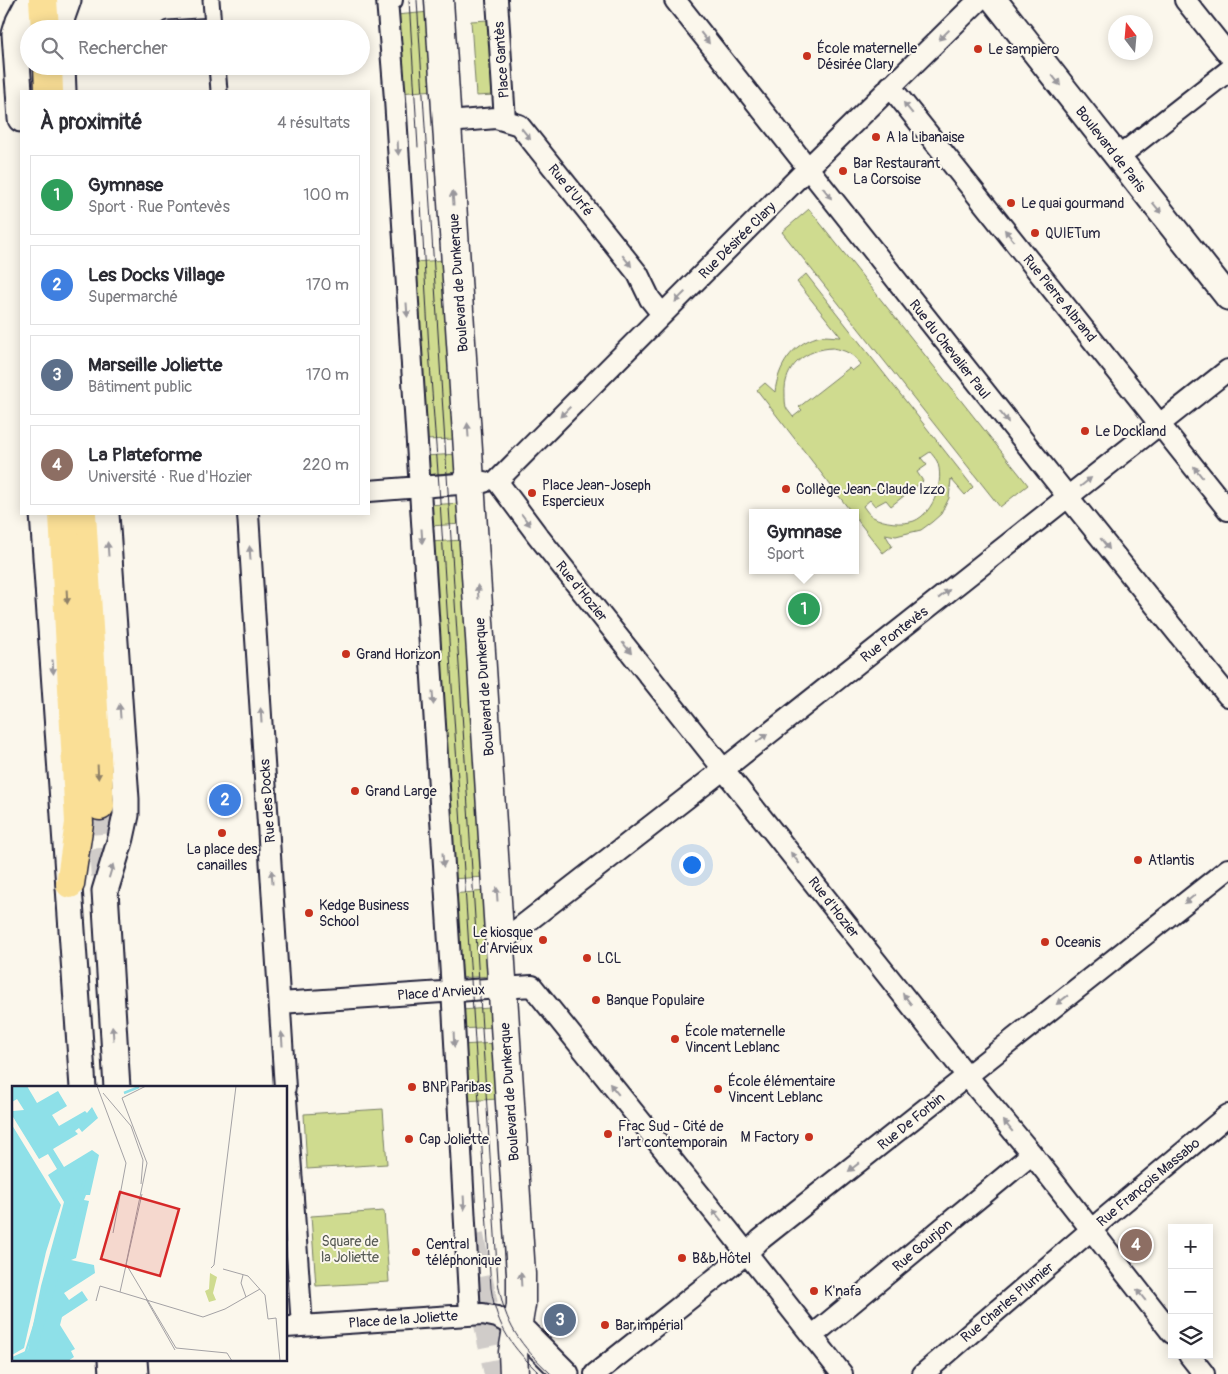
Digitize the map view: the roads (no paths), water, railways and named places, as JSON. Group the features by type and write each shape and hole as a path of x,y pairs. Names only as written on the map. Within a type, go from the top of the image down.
{"highway":[{"path":"43,0 44,20"},
{"path":"49,75 50,90"},
{"path":"64,515 79,823 70,884"},
{"path":"82,515 100,806"}],"main road":[{"name":"Boulevard de Dunkerque","path":"439,0 448,122 484,482 500,943 521,1282 521,1305 513,1352 514,1374"}],"street":[{"path":"20,102 16,34 19,21 30,0"},
{"path":"62,20 68,0"},
{"path":"211,0 213,20"},
{"path":"392,0 387,0 452,992 470,1314"},
{"name":"Place Gantès","path":"497,0 505,120"},
{"name":"Rue du Chevalier Paul","path":"675,0 1228,696"},
{"name":"Rue Désirée Clary","path":"484,482 662,314 890,86 979,0"},
{"name":"Boulevard de Paris","path":"994,0 1228,297"},
{"path":"1185,0 1228,54"},
{"path":"1117,158 1228,71"},
{"path":"62,75 63,90"},
{"path":"218,75 219,90"},
{"name":"Rue Pierre Albrand","path":"890,86 1228,510"},
{"path":"448,122 496,118 505,120"},
{"name":"Rue d'Urfé","path":"505,120 519,125 525,132 638,274 650,299 662,314"},
{"name":"Rue Pontevès","path":"500,943 724,769 1228,370"},
{"path":"370,491 484,482"},
{"name":"Rue d'Hozier","path":"484,482 538,536 1032,1154 1168,1328"},
{"path":"43,515 84,1086"},
{"path":"106,515 126,799 126,815 121,838 105,891 117,1086"},
{"name":"Rue des Docks","path":"248,515 286,1086"},
{"name":"Rue De Forbin","path":"595,1374 747,1253 760,1240 1228,869"},
{"name":"Place d'Arvieux","path":"280,1003 532,986 747,1253"},
{"name":"Rue François Massabo","path":"1091,1231 1228,1114"},
{"name":"Rue Gourjon","path":"812,1336 1032,1154"},
{"path":"288,1156 294,1327"},
{"name":"Rue Charles Plumier","path":"923,1374 1091,1231"},
{"path":"747,1253 842,1374"},
{"name":"Place de la Joliette","path":"294,1327 483,1314 493,1316 517,1328"},
{"path":"517,1328 525,1333 566,1374"},
{"path":"1192,1359 1204,1374"}],"tunnel":[{"path":"100,806 106,892"},
{"path":"470,1236 498,1374"}],"tram line":[{"path":"409,0 418,147"},
{"path":"417,0 498,1282 505,1310 516,1333 522,1343 551,1374"},
{"path":"421,202 429,351 491,1288 497,1315 507,1336 521,1355 540,1374"}],"place":[{"name":"Le sampiero","path":"978,49"},
{"name":"École maternelle Désirée Clary","path":"807,56"},
{"name":"A la Libanaise","path":"876,137"},
{"name":"Bar Restaurant La Corsoise","path":"843,171"},
{"name":"Le quai gourmand","path":"1011,203"},
{"name":"QUIETum","path":"1035,233"},
{"name":"Le Dockland","path":"1085,431"},
{"name":"Collège Jean-Claude Izzo","path":"786,489"},
{"name":"Place Jean-Joseph Espercieux","path":"532,493"},
{"name":"Gymnase","path":"804,609"},
{"name":"Grand Horizon","path":"346,654"},
{"name":"Grand Large","path":"355,791"},
{"name":"Les Docks Village","path":"225,800"},
{"name":"La place des canailles","path":"222,833"},
{"name":"Atlantis","path":"1138,860"},
{"name":"Kedge Business School","path":"309,913"},
{"name":"Le kiosque d'Arvieux","path":"543,940"},
{"name":"Oceanis","path":"1045,942"},
{"name":"LCL","path":"587,958"},
{"name":"Banque Populaire","path":"596,1000"},
{"name":"École maternelle Vincent Leblanc","path":"675,1039"},
{"name":"BNP Paribas","path":"412,1087"},
{"name":"École élémentaire Vincent Leblanc","path":"718,1089"},
{"name":"Frac Sud - Cité de l'art contemporain","path":"608,1134"},
{"name":"M Factory","path":"809,1137"},
{"name":"Cap Joliette","path":"409,1139"},
{"name":"La Plateforme","path":"1136,1245"},
{"name":"Central téléphonique","path":"416,1252"},
{"name":"B&b Hôtel","path":"682,1258"},
{"name":"K'nafa","path":"814,1291"},
{"name":"Marseille Joliette","path":"560,1320"},
{"name":"Bar impérial","path":"605,1325"}],"park label":[{"name":"Square de la Joliette","path":"350,1250"}]}
